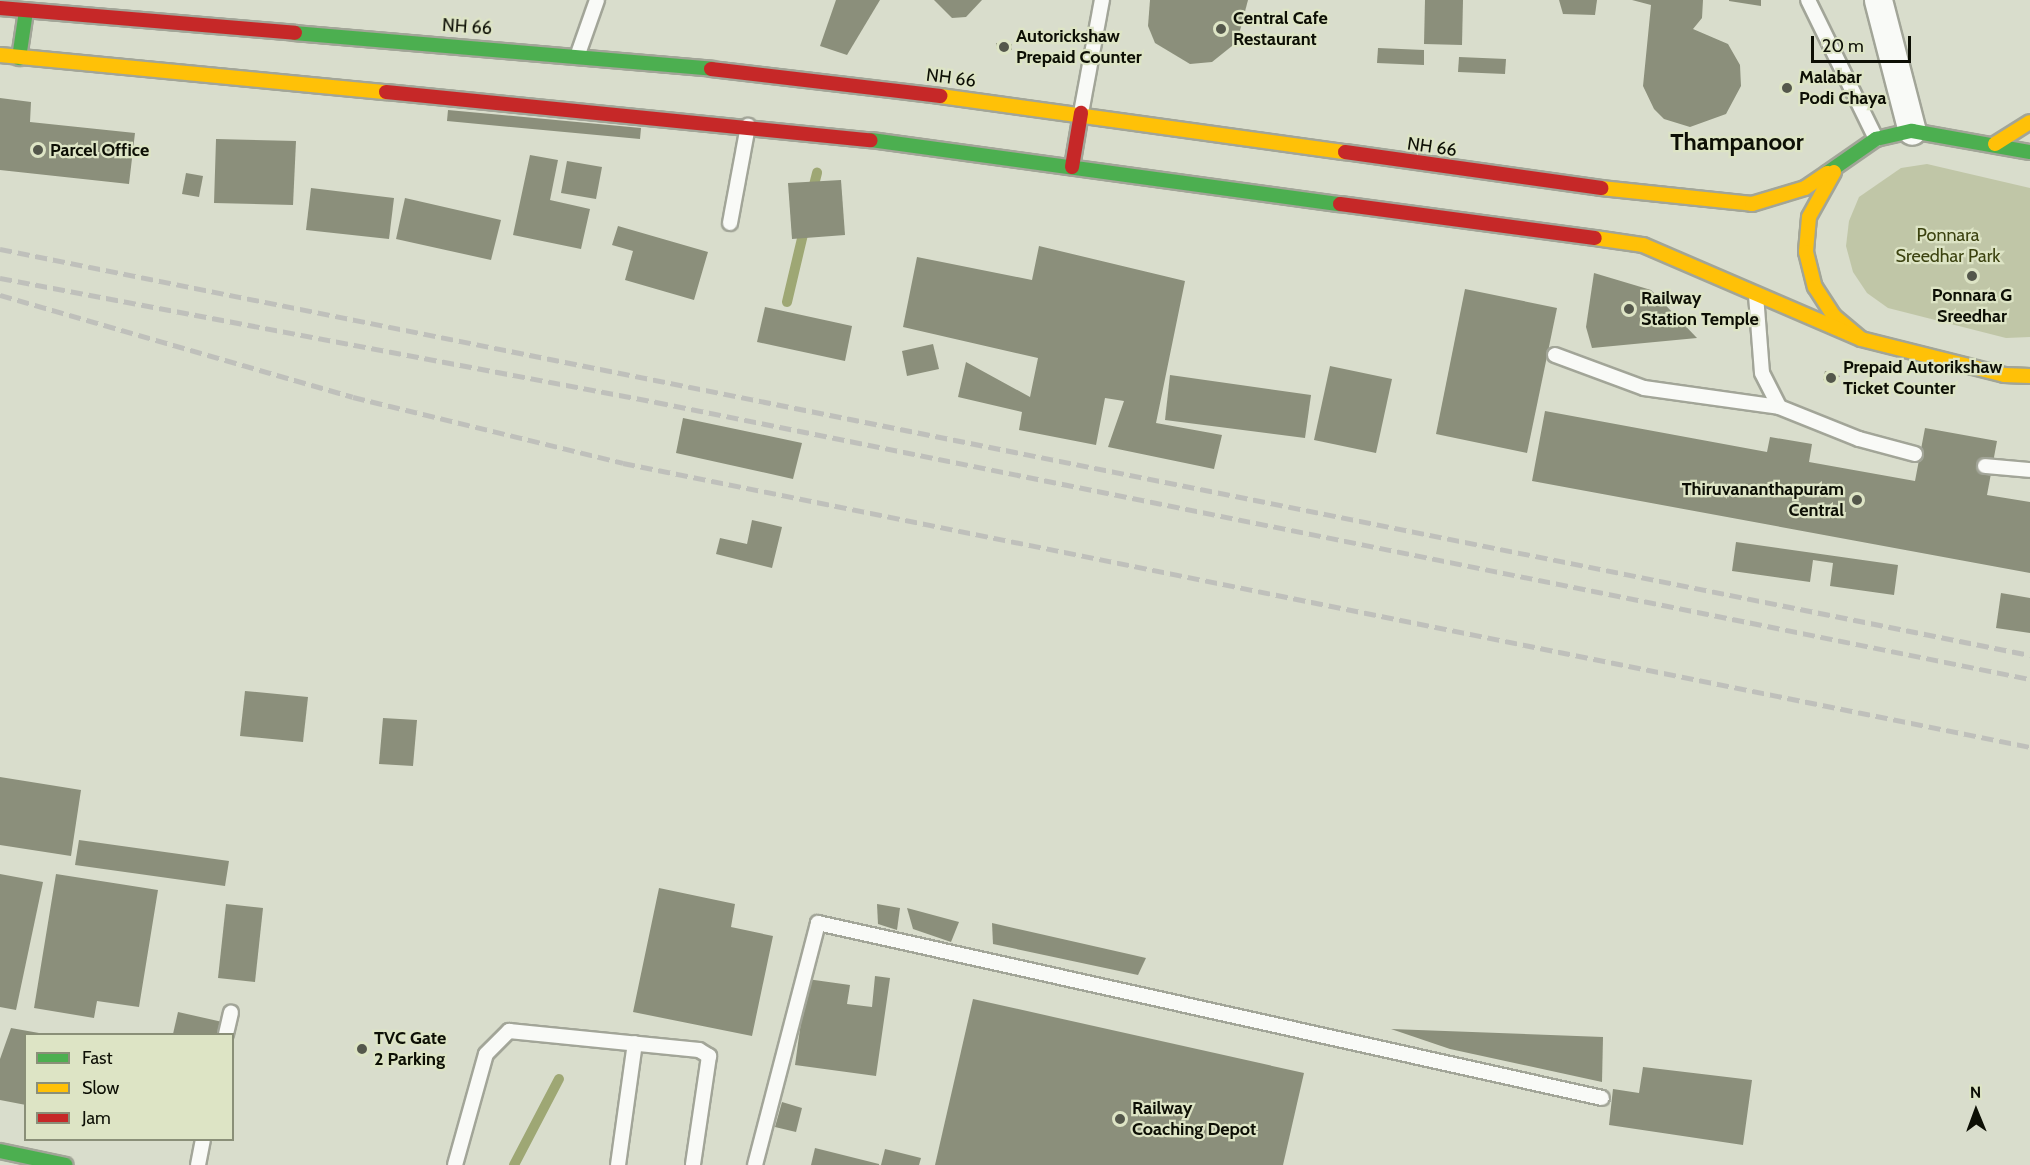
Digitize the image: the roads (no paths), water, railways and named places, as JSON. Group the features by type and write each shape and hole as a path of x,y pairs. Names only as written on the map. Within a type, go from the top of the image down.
{"main road":[{"path":"14,0 26,11"},
{"path":"26,11 48,0"},
{"name":"NH 66","path":"0,8 578,54 1082,113 1658,196 1752,204 1804,188 1876,139"},
{"path":"19,58 26,11"},
{"path":"0,56 748,126 1072,167 1643,245 1861,339 2004,375 2030,376"},
{"path":"1072,167 1082,113"},
{"path":"1995,144 2030,122"},
{"path":"1876,139 1912,132 1995,144 2030,152"},
{"path":"1846,158 1823,184 1809,217 1806,252 1815,287 1834,316 1861,339"},
{"path":"0,1150 66,1165"}],"street":[{"path":"1878,0 1912,132"}],"lane":[{"path":"578,54 597,0"},
{"path":"1082,113 1102,0"},
{"path":"1808,0 1876,139"},
{"path":"730,223 748,126"},
{"path":"1756,295 1762,373 1779,407"},
{"path":"1556,355 1644,388 1779,407 1859,439 1915,454"},
{"path":"1985,466 2030,470"},
{"path":"755,1165 818,923 1602,1098"},
{"path":"226,1033 231,1013"},
{"path":"455,1165 486,1054 497,1037 509,1031 699,1050 709,1056 693,1165"},
{"path":"618,1165 634,1043"},
{"path":"198,1165 203,1141"}],"waterway":[{"path":"812,193 817,173"},
{"path":"787,302 805,226"},
{"path":"514,1165 559,1079"}],"railway":[{"path":"0,249 2030,655"},
{"path":"0,278 656,402 2030,679"},
{"path":"0,295 353,397 623,463 2030,747"}],"place":[{"name":"Central Cafe Restaurant","path":"1221,29"},
{"name":"Autorickshaw Prepaid Counter","path":"1004,47"},
{"name":"Malabar Podi Chaya","path":"1787,88"},
{"name":"Parcel Office","path":"38,150"},
{"name":"Ponnara G Sreedhar","path":"1972,276"},
{"name":"Railway Station Temple","path":"1629,309"},
{"name":"Prepaid Autorikshaw Ticket Counter","path":"1831,378"},
{"name":"Thiruvananthapuram Central","path":"1857,500"},
{"name":"TVC Gate 2 Parking","path":"362,1049"},
{"name":"Railway Coaching Depot","path":"1120,1119"}],"district":[{"name":"Thampanoor","path":"1737,142"}],"park label":[{"name":"Ponnara Sreedhar Park","path":"1948,246"}]}
